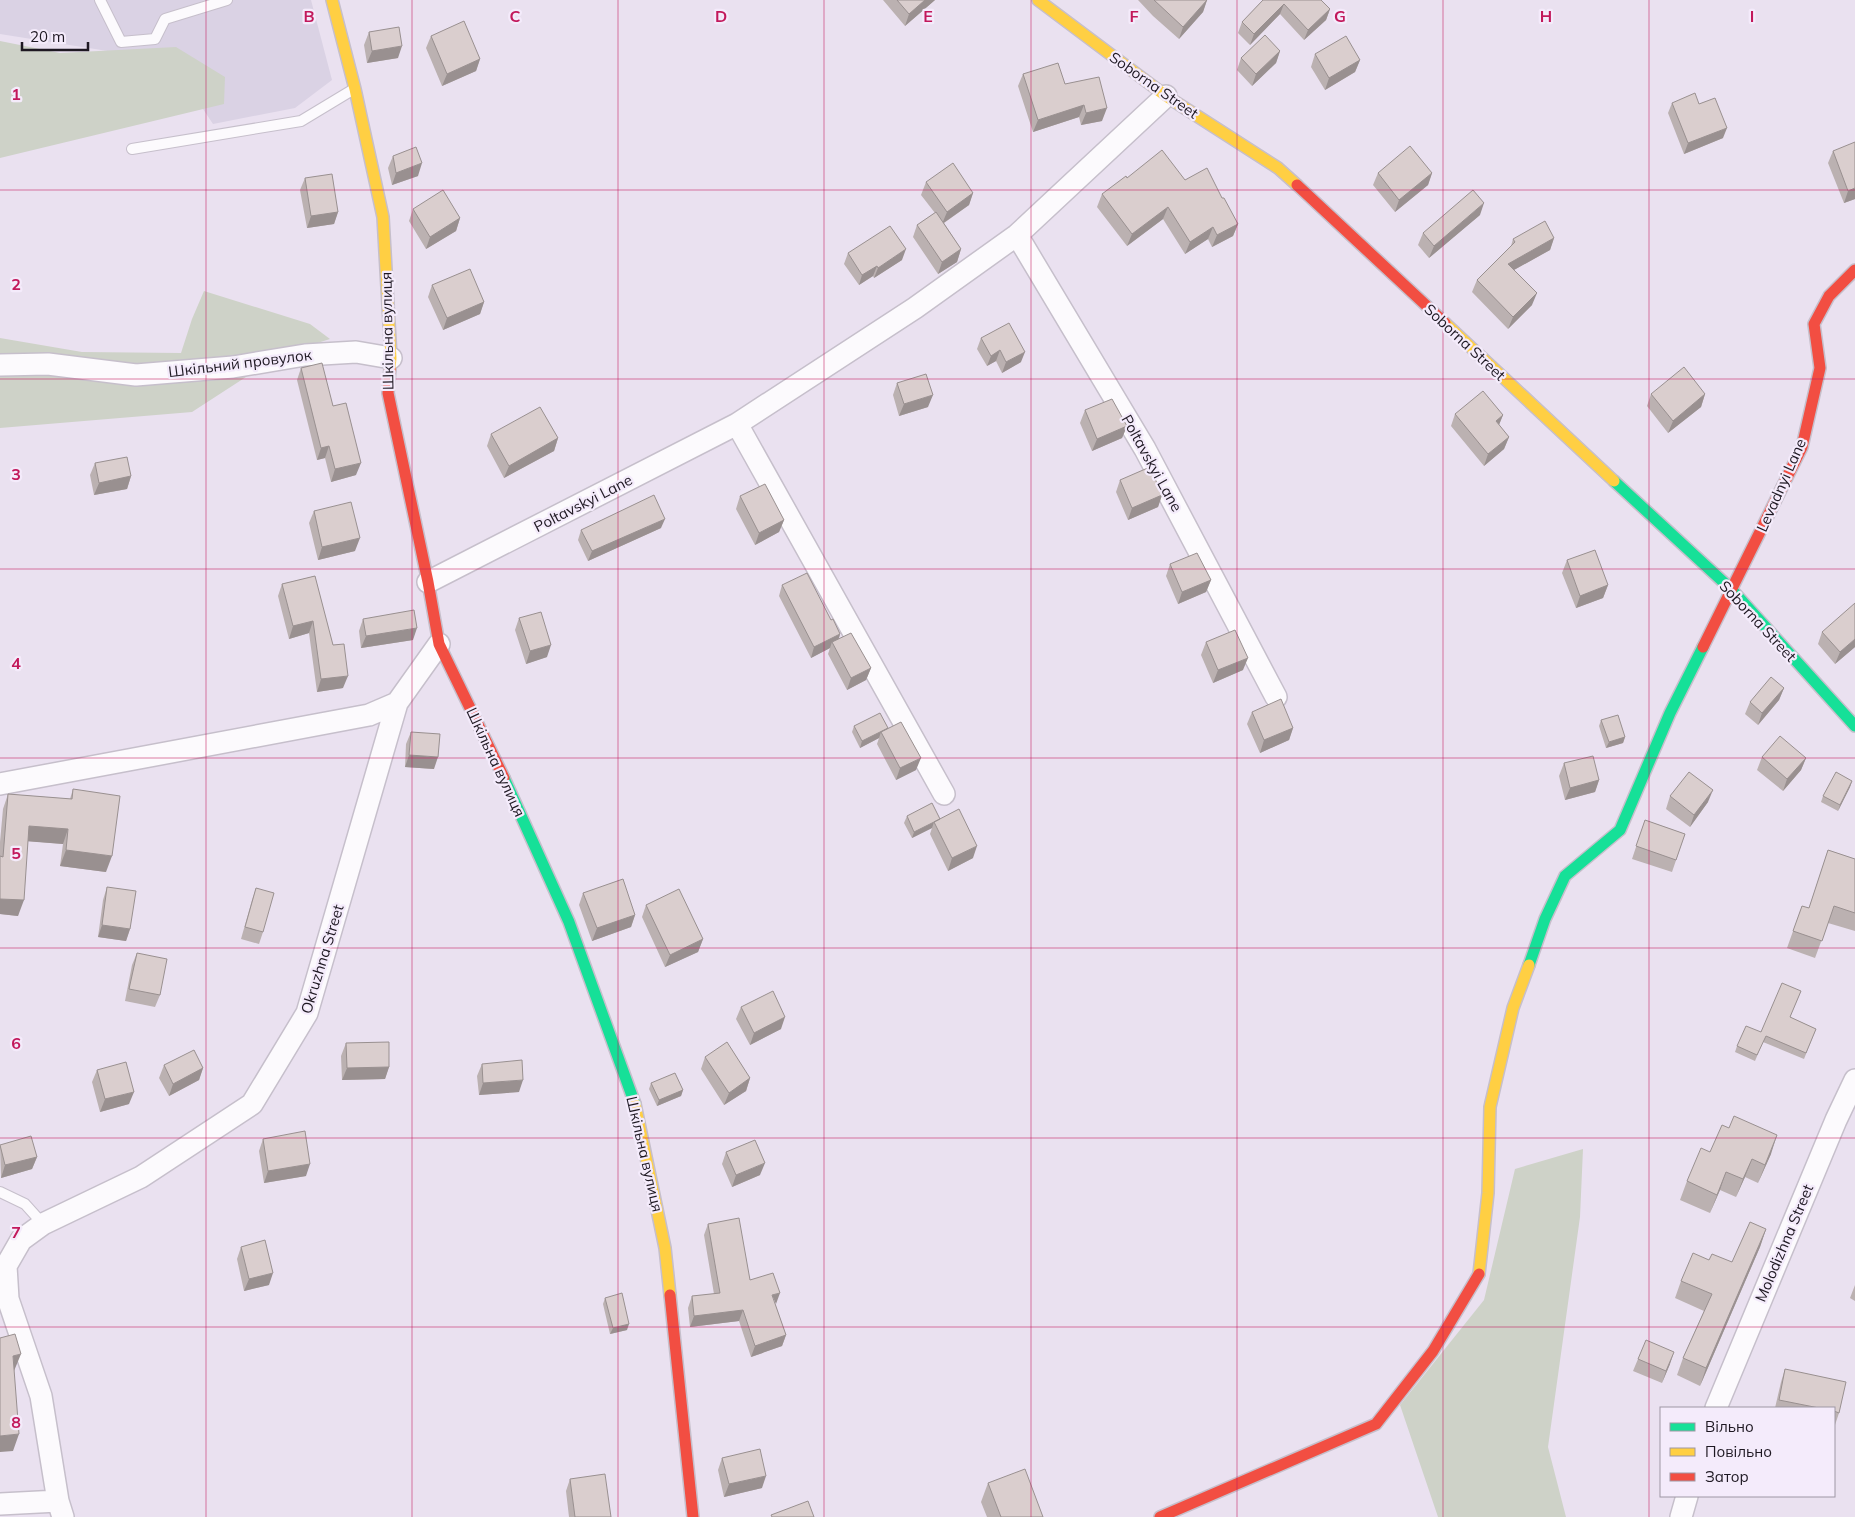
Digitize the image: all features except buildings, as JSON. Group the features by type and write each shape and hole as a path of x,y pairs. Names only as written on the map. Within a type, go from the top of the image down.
{"street":[{"name":"Шкільна вулиця","path":"332,0 355,89 383,217 391,358 388,393 428,582 439,644 493,754 569,922 638,1112 665,1248 694,1517"},
{"name":"Soborna Street","path":"1038,0 1166,96 1278,168 1732,590 1855,726"},
{"name":"Poltavskyi Lane","path":"428,582 737,424 915,308 1017,236 1166,96"},
{"name":"Poltavskyi Lane","path":"1017,236 1145,448 1276,697"},
{"name":"Levadnyi Lane","path":"1160,1517 1376,1424 1433,1351 1479,1274 1488,1193 1490,1107 1513,1008 1545,919 1565,876 1620,830 1670,713 1802,446 1820,368 1814,324 1829,296 1855,270"},
{"name":"Шкільний провулок","path":"0,365 48,364 136,375 233,367 306,355 356,352 391,358"},
{"path":"737,424 944,794"},
{"path":"0,784 369,715 397,703 439,644"},
{"name":"Okruzhna Street","path":"0,1504 60,1509 41,1396 8,1299 6,1266 21,1240 43,1224 141,1176 252,1104 307,1013 397,703"},
{"name":"Molodizhna Street","path":"1716,1407 1836,1120 1855,1080"},
{"path":"1681,1517 1687,1497"}],"lane":[{"path":"100,0 121,42 156,39 165,19 227,0"},
{"path":"132,149 301,122 355,89"},
{"path":"0,1192 25,1204 43,1224"}],"shaded area":[{"path":"0,0 311,0 332,80 295,108 213,124 171,61 0,34"},
{"path":"0,41 60,53 176,47 225,77 224,104 0,158"},
{"path":"204,291 310,324 330,339 280,355 192,412 0,428 0,338 82,352 181,353 192,319"},
{"path":"1583,1149 1580,1217 1548,1447 1566,1517 1438,1517 1400,1405 1484,1300 1515,1169"}],"traffic: fast":[{"path":"1614,481 1732,590 1855,726"},
{"path":"1529,965 1545,919 1565,876 1620,830 1670,713 1703,647"},
{"path":"504,778 569,922 635,1104"}],"traffic: slow":[{"path":"332,0 355,89 383,217 391,358 390,369"},
{"path":"1038,0 1166,96 1278,168 1297,185"},
{"path":"1445,323 1614,481"},
{"path":"1479,1274 1488,1193 1490,1107 1513,1008 1529,965"},
{"path":"635,1104 665,1248 670,1295"}],"traffic: jam":[{"path":"1297,185 1445,323"},
{"path":"1703,647 1802,447 1820,368 1814,324 1829,296 1855,270"},
{"path":"390,369 388,393 428,582 439,644 504,778"},
{"path":"1160,1517 1376,1424 1433,1351 1479,1274"},
{"path":"670,1295 693,1517"}]}
